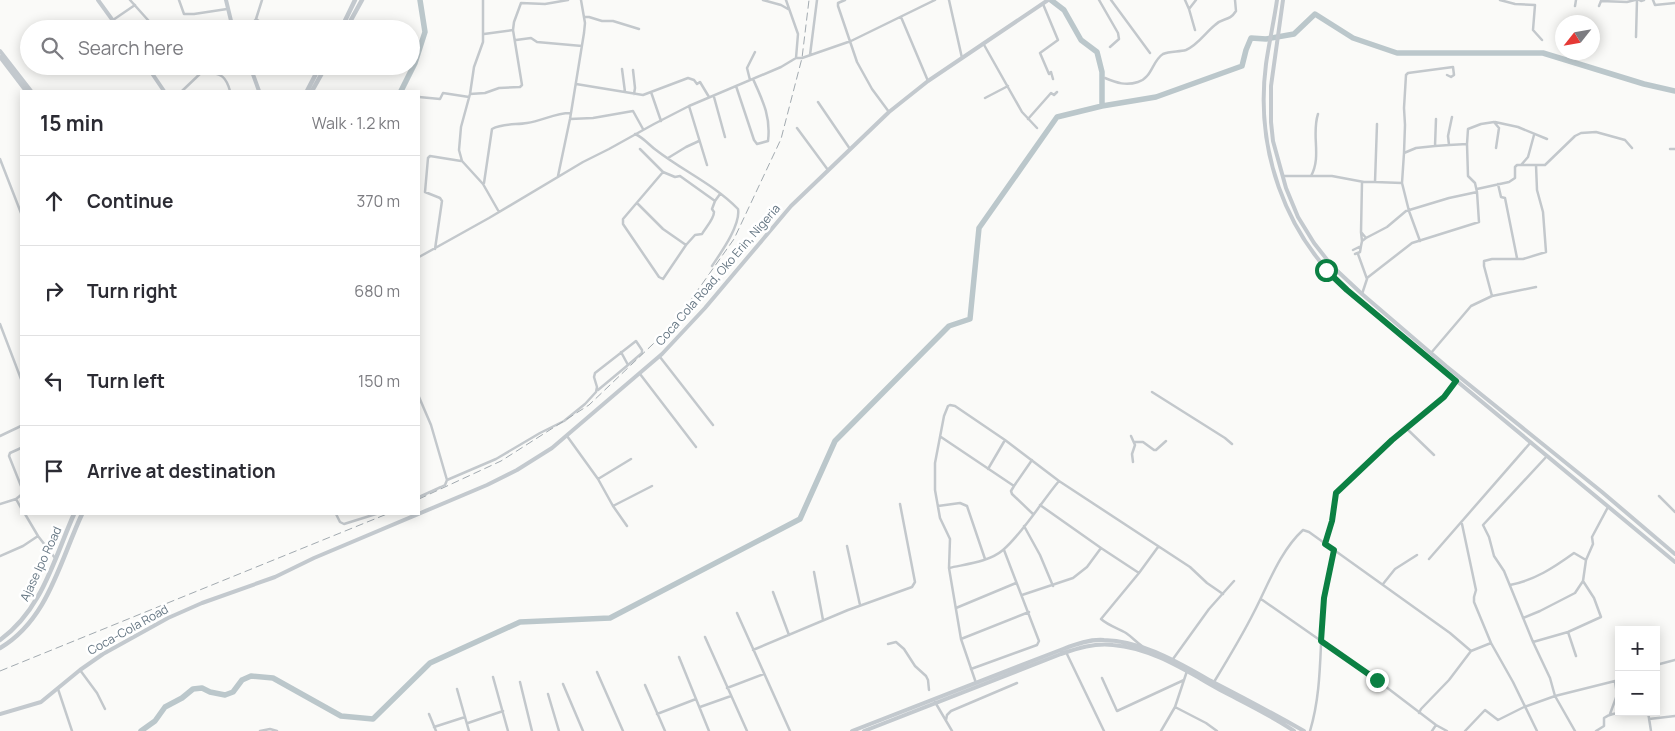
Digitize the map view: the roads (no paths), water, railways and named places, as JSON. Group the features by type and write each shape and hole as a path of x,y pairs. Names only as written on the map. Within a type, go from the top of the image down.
{"highway":[{"path":"345,20 355,0"},
{"path":"351,20 362,0"},
{"path":"308,90 315,75"},
{"path":"313,90 321,75"},
{"name":"Ajase Ipo Road","path":"0,640 14,629 34,606 74,515"},
{"name":"Ajase Ipo Road","path":"0,648 26,628 43,604 82,515"}],"main road":[{"path":"98,0 112,20"},
{"path":"226,0 231,20"},
{"path":"1277,0 1266,64 1264,103 1267,142 1278,187 1296,227 1312,252 1334,278 1675,562"},
{"path":"1283,0 1271,86 1270,104 1273,141 1286,188 1298,217 1314,243 1332,266 1362,294 1675,554"},
{"name":"Coca Cola Road, Oko Erin, Nigeria","path":"420,514 517,470 567,436 660,357 699,315 792,206 890,112 928,81 1046,2"},
{"path":"0,51 30,90"},
{"path":"0,57 25,90"},
{"path":"152,75 163,90"},
{"path":"253,75 260,90"},
{"name":"Coca Cola Road, Oko Erin, Nigeria","path":"275,577 314,558 417,515"},
{"name":"Coca-Cola Road","path":"0,714 41,702 103,654 168,618 202,603 275,577"},
{"path":"864,731 1063,648 1085,642 1110,640 1143,647 1214,682 1304,731"},
{"path":"852,731 1066,652 1090,645 1115,645 1138,650 1187,671 1294,731"}],"street":[{"path":"130,0 148,20"},
{"path":"179,0 184,14 228,8"},
{"path":"256,19 262,0"},
{"path":"483,0 484,34 474,68 461,128 459,150 462,161 483,184 499,212"},
{"path":"420,97 440,99 443,93 469,96 500,88 520,87 522,85 513,30 521,3 536,1 544,4 568,0"},
{"path":"558,176 570,119 584,33 581,0"},
{"path":"764,0 790,9"},
{"path":"781,5 786,0 798,34 796,58"},
{"path":"810,55 817,0"},
{"path":"845,0 838,3 838,6 854,54 866,80 890,112"},
{"path":"420,256 548,184 558,176 689,106 709,97 714,97 796,58 802,58 851,41 935,0"},
{"path":"949,0 962,58"},
{"path":"1099,0 1118,33 1119,39 1110,47"},
{"path":"1111,0 1150,53"},
{"path":"1185,0 1195,30"},
{"path":"1189,9 1196,0"},
{"path":"1105,78 1126,85 1141,81 1149,74 1157,59 1164,54 1186,50 1195,44 1215,24 1232,18 1236,11 1235,0"},
{"path":"1500,0 1515,4 1535,5"},
{"path":"1536,0 1532,30 1542,40"},
{"path":"1575,6 1576,0"},
{"path":"1636,37 1637,0"},
{"path":"1599,6 1601,1 1627,2 1644,0"},
{"path":"1653,0 1654,5 1675,3"},
{"path":"1046,2 1058,40 1040,53 1049,74 1051,72 1053,80"},
{"path":"112,20 135,5"},
{"path":"584,17 613,21 639,29"},
{"path":"901,17 928,81"},
{"path":"484,34 513,30"},
{"path":"516,40 531,38 537,42 582,46"},
{"path":"983,44 1028,119 1037,128"},
{"path":"736,86 754,140 757,144 768,141 770,126 764,104 751,80 747,68 755,52"},
{"path":"1420,240 1408,211 1402,183 1406,75 1408,73 1453,67 1454,75 1451,77 1447,75"},
{"path":"622,68 625,92"},
{"path":"633,70 634,94"},
{"path":"183,90 199,75"},
{"path":"221,75 230,90"},
{"path":"576,84 643,95 688,78 694,80 697,84 700,82 709,97"},
{"path":"985,98 1008,86"},
{"path":"651,92 661,120"},
{"path":"1028,119 1050,93 1054,95 1058,92"},
{"path":"714,97 725,137"},
{"path":"818,102 851,150"},
{"path":"689,106 707,165"},
{"path":"570,119 593,118 616,113 634,112 643,129"},
{"path":"483,184 492,129 498,126 529,123 561,113 570,113"},
{"path":"1310,176 1315,169 1317,160 1316,125 1318,114"},
{"path":"1449,145 1448,136 1452,117"},
{"path":"1435,146 1436,119"},
{"path":"1494,122 1499,128 1496,148"},
{"path":"1366,278 1420,240 1478,222 1477,191 1475,183 1468,176 1468,129 1494,122 1518,126 1534,135 1547,139"},
{"path":"1374,182 1377,124"},
{"path":"797,128 828,170"},
{"path":"1521,165 1545,165 1575,136 1581,133 1596,132 1625,140 1632,148"},
{"path":"635,134 642,137 656,150 720,194 738,209 739,215 727,245 712,266"},
{"path":"1363,239 1387,227 1408,211 1509,182 1516,178 1516,167 1521,165 1528,157 1534,135"},
{"path":"668,158 699,142"},
{"path":"1404,152 1416,148 1467,144"},
{"path":"640,149 664,172 675,177 680,176 716,201"},
{"path":"1670,150 1675,149"},
{"path":"435,249 442,201 440,198 425,192 428,158 436,156 462,161"},
{"path":"0,159 20,210"},
{"path":"1492,296 1484,260 1523,259 1546,252 1543,212 1537,190 1536,165"},
{"path":"664,172 623,219 623,224 660,279 665,277 686,245 695,235 702,234 714,215 712,209 720,194"},
{"path":"1282,176 1332,176 1362,182 1402,183"},
{"path":"1362,182 1361,232 1363,239 1360,252 1357,254 1366,278 1362,294"},
{"path":"1498,184 1501,197 1506,198 1517,258"},
{"path":"637,203 663,229 686,245"},
{"path":"1353,250 1361,246"},
{"path":"1431,353 1471,306 1492,296 1536,287"},
{"path":"0,324 20,376"},
{"path":"420,497 441,487 447,480 484,464 540,433 555,427 585,404 596,392 598,389 642,353 636,341 594,375 597,387 596,392"},
{"path":"621,352 628,365"},
{"path":"660,357 713,425"},
{"path":"640,374 696,447"},
{"path":"1325,544 1332,521 1336,493 1406,428 1444,397 1456,381"},
{"path":"1152,392 1232,444"},
{"path":"420,399 431,425 447,480"},
{"path":"976,683 961,639 949,568 950,539 940,518 934,472 944,416 950,405 961,410 1006,440 1059,481 1190,567 1207,583 1223,594"},
{"path":"0,436 20,426"},
{"path":"1406,428 1434,455"},
{"path":"567,436 598,478 613,506 627,526"},
{"path":"1131,436 1135,445 1132,454 1133,462"},
{"path":"940,437 1014,486"},
{"path":"988,469 1006,440"},
{"path":"1134,442 1143,442 1156,450 1166,441"},
{"path":"1429,559 1462,524 1531,442"},
{"path":"20,448 10,453 9,456 20,484"},
{"path":"1548,456 1483,525 1489,537 1494,556 1504,571 1550,678 1555,696 1575,731"},
{"path":"598,478 631,459"},
{"path":"1032,460 1011,491 1034,514"},
{"path":"949,568 985,559 1004,550 1059,481"},
{"path":"613,506 652,486"},
{"path":"0,504 20,496"},
{"path":"1659,496 1675,512"},
{"path":"16,499 20,506"},
{"path":"938,506 960,503 967,506 985,559"},
{"path":"753,650 823,620 912,587 914,585 900,504"},
{"path":"1040,505 1139,573"},
{"path":"1523,618 1575,593 1583,581 1586,560 1593,544 1592,537 1608,507"},
{"path":"26,515 38,536 56,558"},
{"path":"336,515 340,522 344,524 373,515"},
{"path":"406,515 408,519"},
{"path":"1462,524 1476,590 1474,599 1491,643 1537,731"},
{"path":"1024,526 1040,555 1053,586"},
{"path":"1214,682 1249,622 1285,553 1301,531 1306,530 1450,633 1471,651"},
{"path":"0,556 23,546 38,536"},
{"path":"847,546 860,606"},
{"path":"1143,647 1127,634 1101,619 1158,547"},
{"path":"1022,595 1073,578 1087,567 1101,548"},
{"path":"971,669 1039,643 1004,550"},
{"path":"1310,731 1320,681 1324,598 1334,550"},
{"path":"1510,585 1547,572 1574,553 1586,560"},
{"path":"1383,584 1395,569 1417,554"},
{"path":"814,572 823,620"},
{"path":"1172,661 1209,609 1234,581"},
{"path":"1533,642 1568,632 1601,617 1594,598 1583,581"},
{"path":"956,608 1016,583"},
{"path":"773,592 789,635"},
{"path":"1260,598 1377,680 1419,713 1447,731"},
{"path":"961,639 1028,612"},
{"path":"737,613 790,731"},
{"path":"1568,632 1576,656"},
{"path":"705,636 747,731"},
{"path":"888,644 896,642 900,646 914,666 926,676 929,690"},
{"path":"1419,713 1449,680 1471,651 1491,643"},
{"path":"1066,652 1104,731"},
{"path":"679,657 709,731"},
{"path":"1660,664 1675,660"},
{"path":"80,670 106,709"},
{"path":"1161,731 1174,707 1187,671"},
{"path":"597,672 621,731"},
{"path":"727,688 764,674"},
{"path":"493,676 508,731"},
{"path":"1102,678 1116,711 1184,680"},
{"path":"1465,731 1485,710 1498,720 1524,707 1555,696 1614,681 1617,695 1610,714"},
{"path":"520,682 532,731"},
{"path":"946,720 947,715 951,711 1016,683"},
{"path":"563,684 583,731"},
{"path":"645,685 663,730"},
{"path":"58,689 72,731"},
{"path":"457,689 470,731"},
{"path":"548,694 559,731"},
{"path":"700,707 731,696"},
{"path":"658,714 696,699"},
{"path":"935,701 952,731"},
{"path":"1174,707 1206,723 1217,731"},
{"path":"1412,708 1421,709"},
{"path":"468,723 503,711"},
{"path":"429,714 436,731"},
{"path":"1596,731 1604,726 1604,718 1610,714 1615,714"},
{"path":"1660,715 1675,716"},
{"path":"1648,716 1651,731"},
{"path":"434,727 465,717"},
{"path":"1432,731 1436,725"},
{"path":"260,731 270,729 277,731"}],"waterway":[{"path":"420,0 425,32 420,48"},
{"path":"1051,0 1064,10 1081,40 1097,52 1102,72 1102,106"},
{"path":"141,731 155,721 165,707 182,698 193,689 202,688 225,695 233,692 242,680 251,676 273,678 341,716 373,719 430,663 520,622 610,618 800,519 835,441 949,326 970,319 979,228 1057,117 1102,106 1156,97 1242,66 1251,38 1266,39 1294,34 1315,14 1353,38 1397,53 1543,53 1644,84 1675,91"},
{"path":"402,90 409,75"}],"railway":[{"path":"420,499 501,461 589,405 673,325 734,239 781,139 802,58 809,0"},
{"path":"0,671 385,515"}]}
